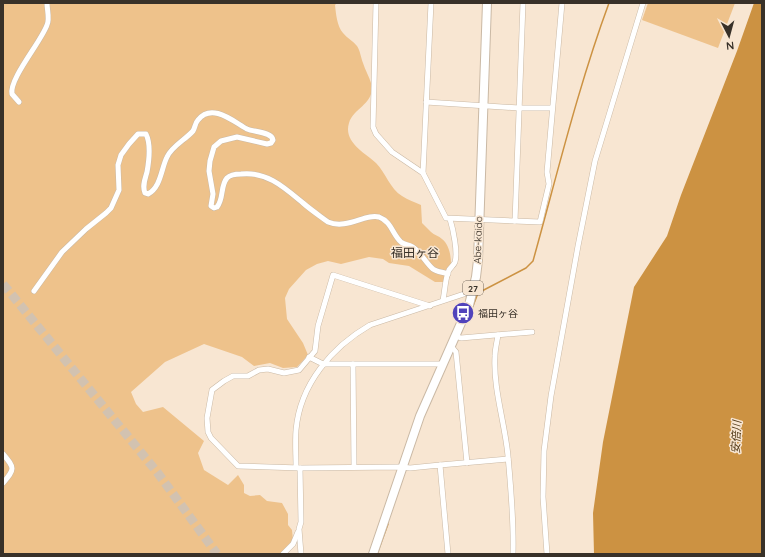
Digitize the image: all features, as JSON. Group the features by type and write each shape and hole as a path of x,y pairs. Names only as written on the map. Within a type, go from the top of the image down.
{"main road":[{"name":"Abe-kaido","path":"373,554 420,416 470,304 473,291 478,260 488,3"}],"street":[{"path":"19,102 12,94 12,87 36,47 48,23 47,3"},
{"path":"376,3 372,126 376,134 392,152 423,173 446,218 540,222 549,184 547,172 562,3"},
{"path":"423,173 431,3"},
{"path":"515,221 523,3"},
{"path":"547,554 543,497 544,451 552,389 595,161 643,3"},
{"path":"426,102 519,108 552,108"},
{"path":"34,290 62,252 110,208 119,190 118,165 129,144 138,134 146,134 148,139 147,169 143,189 145,193 148,194 152,192 160,180 167,156 193,130 198,120 204,115 211,113 218,113 226,116 248,129 273,137 271,143 267,144 237,137 221,141 214,147 209,171 213,194 212,206 214,208 220,204 224,182 228,177 246,173 263,177 282,185 322,218 335,225 377,216 383,219 391,227 401,242 413,247 434,270 448,274"},
{"path":"443,300 448,274 455,262 454,233 450,218"},
{"path":"430,306 333,275 318,326 315,350 299,370 284,373 268,369 259,370 248,376 233,376 224,380 212,390 208,410 207,426 211,438 238,466 410,468 508,459"},
{"path":"283,554 293,544 301,522 296,430 299,412 311,382 323,364 346,342 370,325 473,291"},
{"path":"455,336 461,338 532,332"},
{"path":"498,335 495,364 508,459 514,522 513,554"},
{"path":"451,346 456,352 467,463"},
{"path":"309,357 323,364 443,364"},
{"path":"353,364 354,467"},
{"path":"3,454 9,461 12,468 12,472 3,483"},
{"path":"440,466 448,554"},
{"path":"299,530 301,554"}],"shaded area":[{"path":"3,3 337,3 335,5 339,27 358,48 371,83 372,90 368,101 355,113 349,123 349,136 361,151 376,163 398,193 421,205 422,223 432,233 442,239 448,247 451,262 450,277 444,282 435,282 409,266 389,263 383,259 369,257 341,264 328,261 317,264 306,270 289,289 285,298 287,319 303,343 308,355 297,367 283,368 270,363 254,366 242,357 204,344 165,362 131,392 136,404 143,412 163,407 204,441 198,453 204,470 228,485 238,475 244,485 244,493 250,496 260,495 267,501 282,503 288,514 288,525 292,530 293,540 280,554 3,554"},
{"path":"648,3 735,3 718,48 642,20"}],"water":[{"name":"安倍川","path":"754,3 762,3 762,554 594,554 593,513 603,442 634,287 667,236 681,195"}],"waterway":[{"path":"473,306 478,293 526,268 533,261 587,67 609,3"},
{"path":"377,554 388,524"}],"tunnel":[{"path":"3,284 157,472 217,554"}],"place":[{"name":"福田ヶ谷","path":"463,313"}],"district":[{"name":"福田ヶ谷","path":"415,252"}]}
